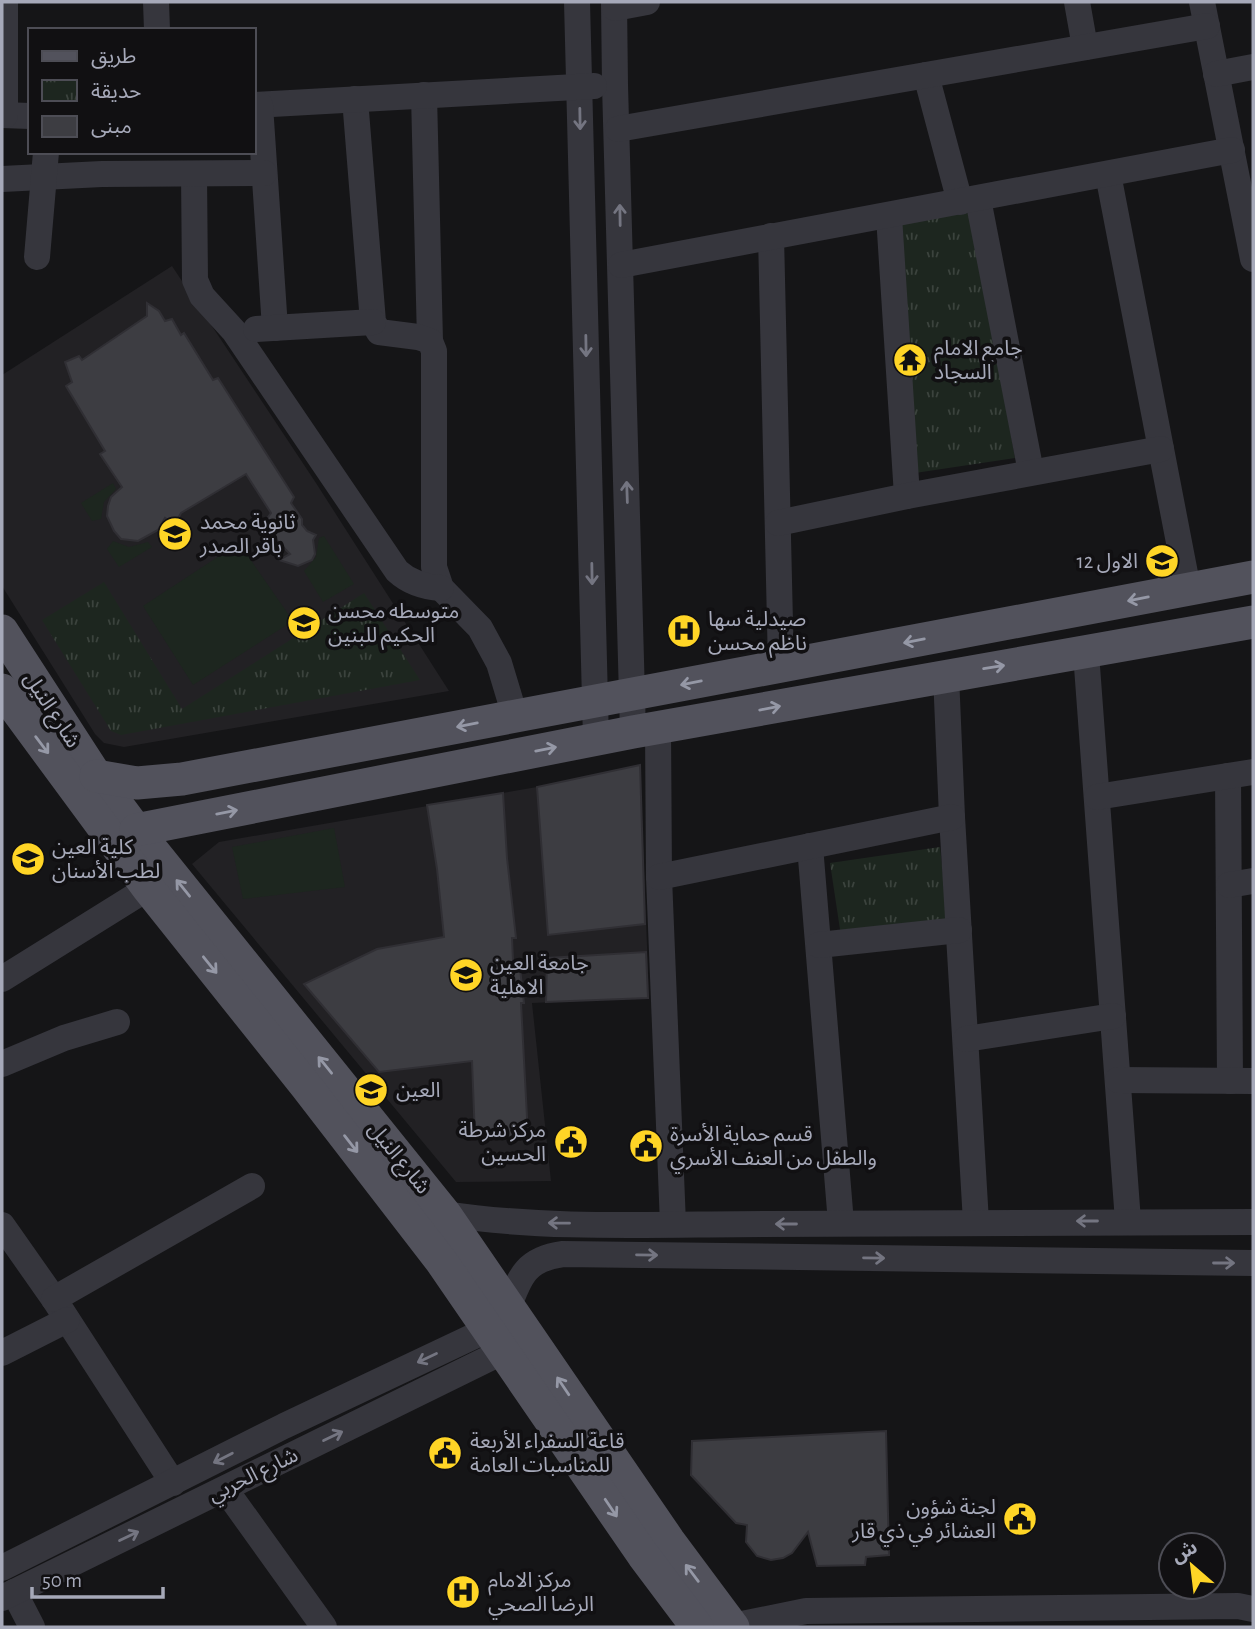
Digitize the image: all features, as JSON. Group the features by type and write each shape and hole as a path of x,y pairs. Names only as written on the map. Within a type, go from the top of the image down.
{"main road":[{"path":"96,776 137,783 171,781 1253,577"},
{"path":"136,830 596,739 1253,622"},
{"name":"شارع النيل","path":"2,631 96,776 136,830 445,1214 491,1332 656,1548 733,1627"},
{"path":"3,694 148,888 441,1261 491,1332 656,1548 697,1627"}],"street":[{"path":"5,2 12,115"},
{"path":"156,2 157,28"},
{"path":"577,2 596,739"},
{"path":"647,2 615,5 615,85 633,694 645,730 659,877 673,1224"},
{"path":"1077,2 1085,47"},
{"path":"618,129 1085,47 1204,14 1232,150 1247,200 1253,259"},
{"path":"1216,74 1253,66"},
{"path":"926,75 969,200 1031,472"},
{"path":"275,328 257,105 615,85"},
{"path":"424,95 430,341 434,351 434,567 441,588 480,628 499,663 516,716"},
{"path":"355,99 373,322 379,332 411,335 430,341"},
{"path":"621,265 1232,150"},
{"path":"2,178 46,165 102,174 264,173"},
{"path":"37,257 46,165"},
{"path":"194,174 195,280 202,296 234,331 397,571 405,578 425,587 441,588"},
{"path":"1108,174 1188,589"},
{"path":"889,216 906,496"},
{"path":"771,236 781,666"},
{"path":"234,331 373,322"},
{"path":"778,523 906,496 1161,449"},
{"path":"1086,653 1118,1080 1140,1221 1158,1246 1154,1257 1145,1262"},
{"path":"946,675 976,1222"},
{"path":"1097,797 1241,774 1242,1081 1118,1080"},
{"path":"659,877 952,817"},
{"path":"810,846 841,1223"},
{"path":"2,979 148,888"},
{"path":"819,945 959,930"},
{"path":"966,1039 1113,1016"},
{"path":"2,1064 64,1038 117,1022"},
{"path":"2,1353 61,1310 252,1186"},
{"path":"445,1214 489,1221 673,1224 1253,1222"},
{"path":"1184,1222 1178,1248 1181,1258 1189,1263"},
{"path":"2,1225 61,1310 173,1483"},
{"path":"491,1332 525,1270 536,1261 563,1254 1253,1263"},
{"name":"شارع الحربي","path":"8,1595 472,1367 491,1332"},
{"name":"شارع الحربي","path":"2,1567 284,1426 491,1332"},
{"path":"225,1489 324,1627"},
{"path":"8,1595 32,1627"},
{"path":"733,1627 806,1611 1238,1606 1253,1609"}],"shaded area":[{"name":"ثانوية محمد باقر الصدر","path":"172,266 316,483 449,691 124,747 104,743 95,734 2,586 2,375"},
{"name":"جامعة العين الاهلية","path":"640,765 649,998 532,1003 551,1181 456,1182 192,864 219,842 537,787"}],"green space":[{"path":"971,211 1015,458 915,473 900,223"},
{"path":"113,483 116,489 104,502 101,519 92,521 81,503"},
{"path":"324,536 354,584 323,602 304,571 316,557 319,538"},
{"path":"113,541 129,547 148,542 152,547 119,567 107,549"},
{"path":"239,543 293,621 193,685 143,606"},
{"path":"104,582 182,709 364,593 420,680 121,735 111,731 42,620"},
{"path":"334,828 345,887 243,899 232,847"},
{"path":"940,847 948,924 841,936 830,863"}],"building":[{"path":"147,303 159,311 165,321 172,319 181,335 184,333 213,380 218,378 294,497 291,503 302,519 302,525 316,535 313,540 315,554 312,560 298,566 279,560 290,554 266,529 266,520 271,513 246,474 181,513 175,524 165,518 158,530 138,541 121,539 114,531 107,516 108,506 111,497 122,487 100,454 105,451 66,386 72,382 65,362 79,356 82,360 147,316"},
{"path":"640,765 645,924 548,935 537,787"},
{"path":"503,793 516,938 512,938 513,960 519,960 524,1003 521,1003 528,1136 475,1138 472,1061 379,1072 304,984 377,949 444,937 427,805"},
{"path":"646,952 648,998 546,1002 547,958"},
{"path":"886,1431 889,1555 866,1557 865,1565 817,1566 808,1532 792,1553 783,1558 771,1560 757,1556 746,1542 747,1525 736,1523 691,1475 692,1441"}],"place":[{"name":"جامع الامام السجاد","path":"910,360"},
{"name":"ثانوية محمد باقر الصدر","path":"175,534"},
{"name":"الاول 12","path":"1162,561"},
{"name":"متوسطه محسن الحكيم للبنين","path":"304,623"},
{"name":"صيدلية سها ناظم محسن","path":"684,631"},
{"name":"كلية العين لطب الأسنان","path":"28,859"},
{"name":"جامعة العين الاهلية","path":"466,975"},
{"name":"العين","path":"371,1090"},
{"name":"مركز شرطة الحسين","path":"571,1142"},
{"name":"قسم حماية الأسرة والطفل من العنف الأسري","path":"646,1146"},
{"name":"قاعة السفراء الأربعة للمناسبات العامة","path":"445,1453"},
{"name":"لجنة شؤون العشائر في ذي قار","path":"1020,1519"},
{"name":"مركز الامام الرضا الصحي","path":"463,1592"}]}
